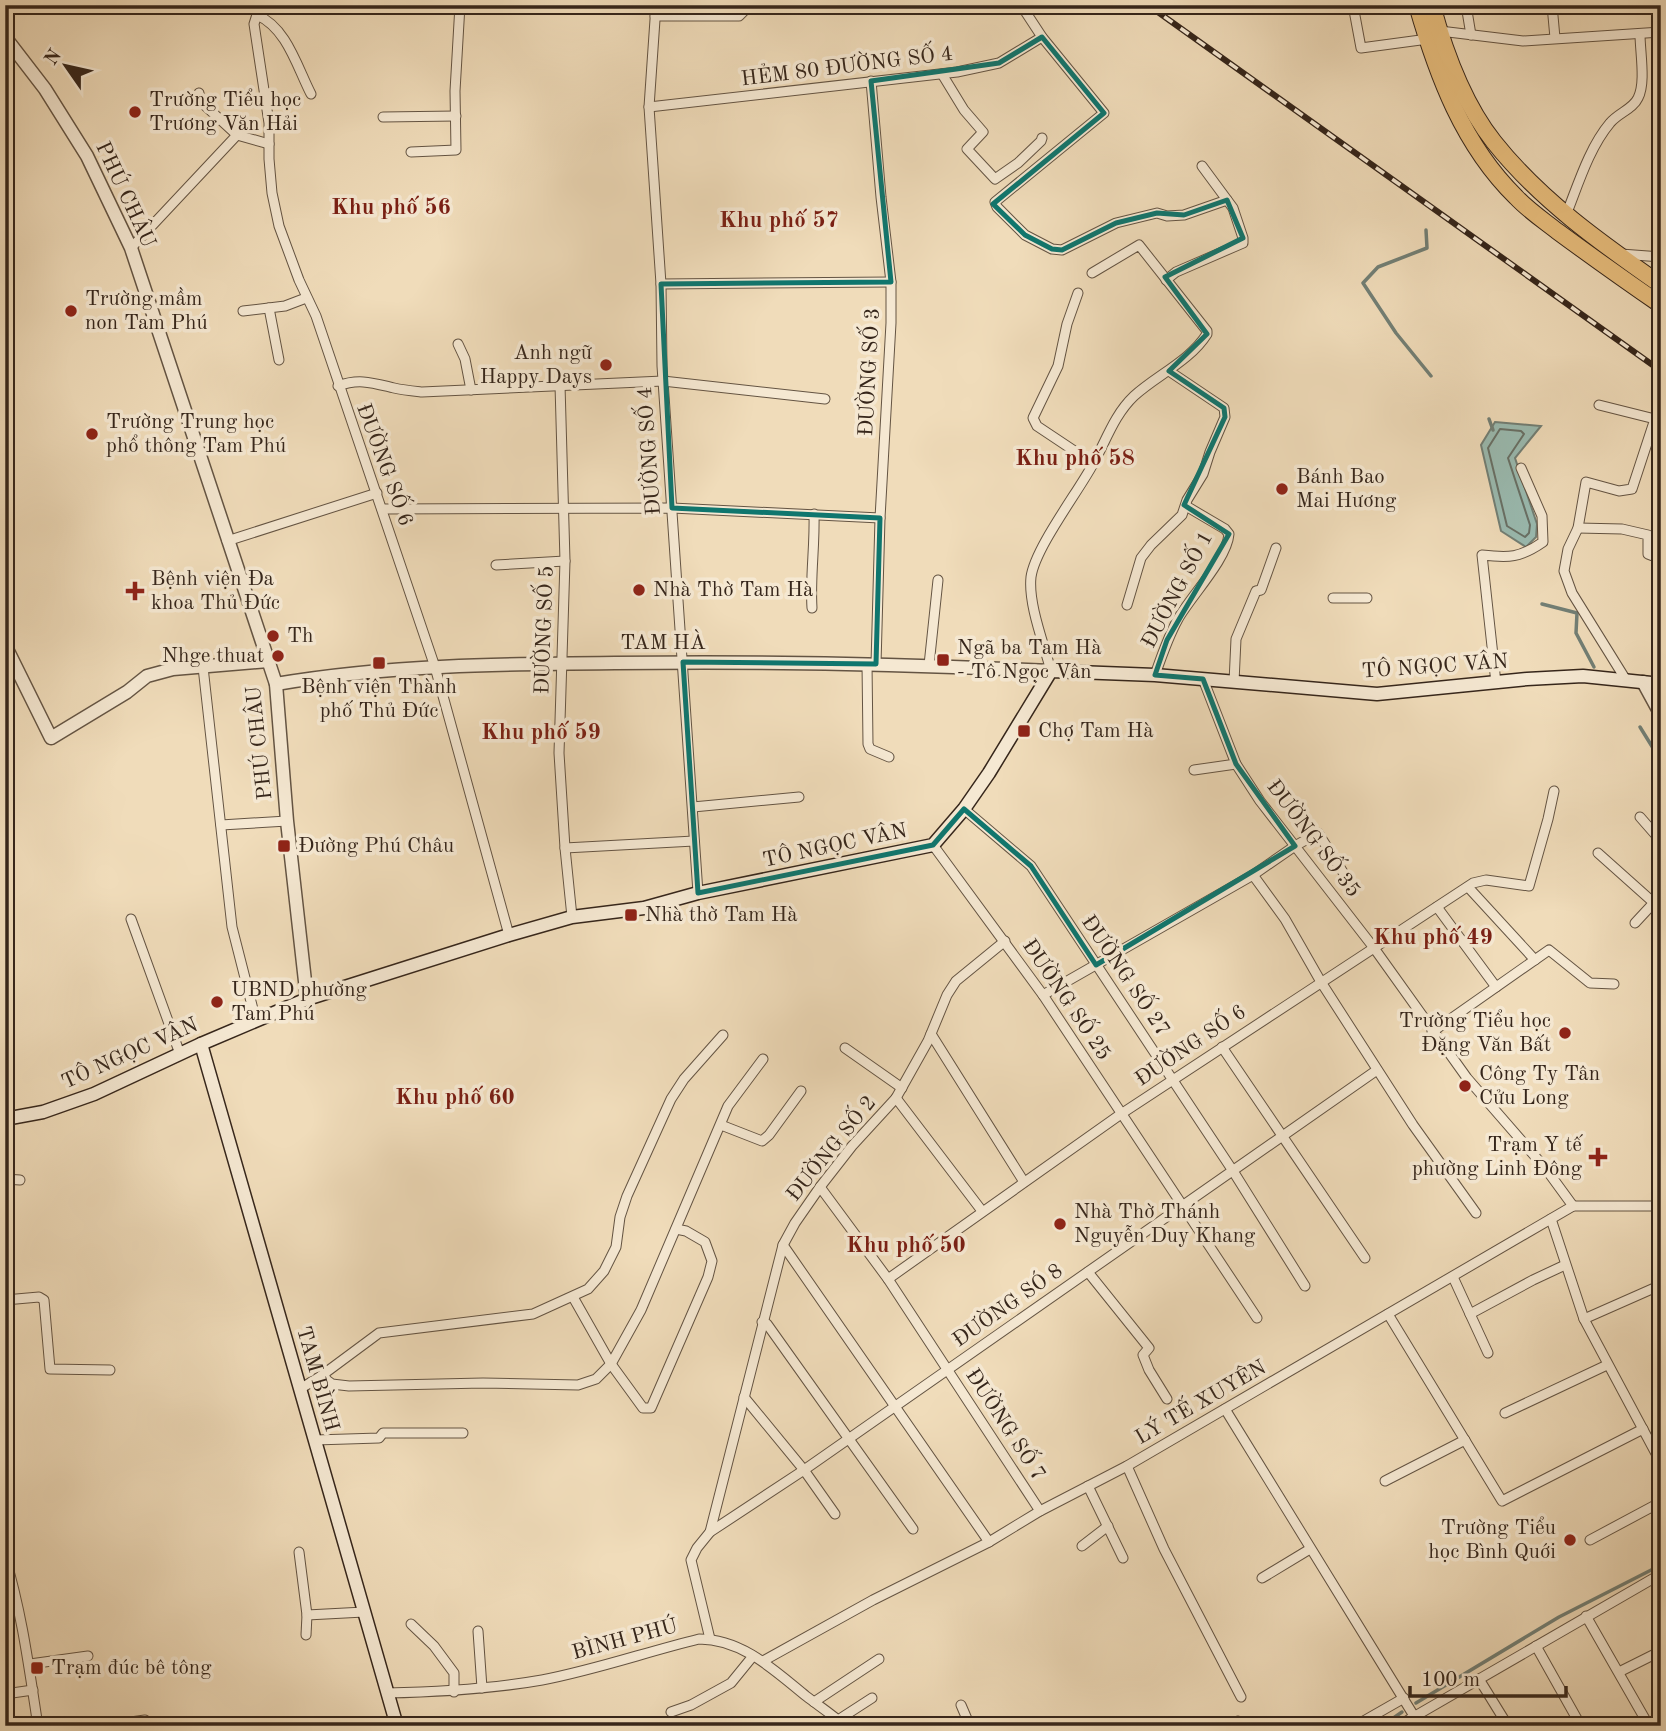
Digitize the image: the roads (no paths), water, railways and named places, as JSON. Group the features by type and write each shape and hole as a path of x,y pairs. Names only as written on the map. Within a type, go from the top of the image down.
{"highway":[{"path":"1417,5 1493,140 1531,183 1566,215 1661,285"},
{"path":"1432,5 1434,35 1449,99 1460,123 1495,174 1544,221 1661,305"}],"main road":[{"name":"PHÚ CHÂU","path":"5,37 46,89 87,156 131,248 276,684 287,821 307,999"},
{"path":"5,645 51,738 127,692 147,676 173,669 268,661"},
{"name":"TAM HÀ","path":"276,684 338,673 562,663 872,664 1051,671"},
{"name":"TÔ NGỌC VÂN","path":"5,1119 43,1112 94,1094 307,999 509,935 572,917 644,908 698,893 933,845 964,809 1051,671 1156,675 1377,694 1583,676 1661,684"},
{"path":"1643,682 1661,715"},
{"name":"TAM BÌNH","path":"201,1044 397,1726"}],"street":[{"path":"411,152 456,150 460,5"},
{"name":"ĐƯỜNG SỐ 4","path":"656,5 649,107 661,284 663,381 698,893"},
{"path":"1021,5 1042,37 1104,113 995,202 1026,235 1052,249 1062,250 1116,223 1157,213 1167,216 1184,215 1227,200"},
{"path":"1353,5 1361,48 1434,35 1471,34 1523,41 1660,32"},
{"path":"1466,5 1471,34"},
{"path":"1552,5 1555,38"},
{"path":"655,16 739,16 746,9 786,6"},
{"path":"259,10 279,30 311,94"},
{"name":"ĐƯỜNG SỐ 6","path":"259,10 254,24 255,36 269,122 272,193 279,226 306,298 316,316 435,667 509,935"},
{"path":"1661,12 1661,54"},
{"path":"1566,215 1609,124 1639,97 1642,85 1640,34"},
{"name":"HẺM 80 ĐƯỜNG SỐ 4","path":"649,107 942,74 999,63 1042,37"},
{"path":"942,74 964,110 983,132 967,149 995,179 1026,156 1042,138"},
{"name":"ĐƯỜNG SỐ 3","path":"871,81 891,282 868,744 870,749 889,757"},
{"path":"198,93 200,101 237,135 269,144"},
{"path":"383,117 456,116"},
{"path":"131,248 237,135"},
{"path":"1166,280 1176,272 1243,243 1233,208 1202,166"},
{"path":"1051,671 1034,606 1031,576 1042,549 1094,464 1117,415 1133,397 1169,371 1207,334 1139,245 1092,273"},
{"path":"1616,253 1661,257"},
{"path":"661,284 891,282"},
{"path":"1078,293 1058,366 1033,418 1037,426 1094,464"},
{"path":"243,311 285,306 306,298"},
{"path":"269,308 279,360"},
{"path":"458,344 465,359 471,390"},
{"name":"ĐƯỜNG SỐ 1","path":"1156,675 1167,640 1179,616 1213,568 1229,534 1186,506 1203,474 1225,417 1224,408 1169,371"},
{"path":"338,386 352,380 422,392 663,381 825,399"},
{"name":"ĐƯỜNG SỐ 5","path":"560,384 565,561 559,753 572,917"},
{"path":"1599,405 1655,418 1632,489 1619,491 1586,482 1578,528 1568,549 1564,571 1572,593 1626,680"},
{"path":"1496,683 1482,555 1506,558 1526,555 1543,542 1542,516 1521,468"},
{"path":"227,541 377,493"},
{"path":"1128,605 1141,558 1150,545 1182,515 1186,506"},
{"path":"382,509 672,508 880,518"},
{"path":"813,608 811,562 815,546 814,514"},
{"path":"1578,528 1622,529 1648,535 1648,554 1661,559"},
{"path":"1234,682 1239,631 1256,591 1261,590 1276,548"},
{"path":"496,565 565,561"},
{"path":"929,665 938,580"},
{"path":"1333,598 1367,598"},
{"path":"203,667 232,927 256,1021"},
{"name":"ĐƯỜNG SỐ 35","path":"1203,679 1236,764 1260,801 1374,948 1467,1078 1546,1169 1573,1206"},
{"path":"1194,770 1236,764"},
{"name":"ĐƯỜNG SỐ 6","path":"888,1279 1121,1114 1468,887 1486,880 1529,886 1554,791"},
{"path":"693,807 799,797"},
{"name":"ĐƯỜNG SỐ 27","path":"964,809 1031,866 1233,1171 1305,1286"},
{"path":"1640,817 1661,841"},
{"path":"221,825 287,821"},
{"path":"1043,995 1254,875 1318,833 1346,877"},
{"path":"565,848 694,841"},
{"name":"ĐƯỜNG SỐ 25","path":"933,845 1043,995 1257,1318"},
{"path":"1598,853 1657,899 1635,923"},
{"path":"1254,875 1285,919 1377,1070 1476,1213"},
{"path":"1468,887 1535,960"},
{"path":"1437,907 1496,987"},
{"path":"131,919 180,1054"},
{"name":"ĐƯỜNG SỐ 2","path":"710,1532 783,1245 820,1187 852,1146 897,1098 956,981 1005,941"},
{"path":"1432,1032 1549,950 1590,983 1614,984"},
{"path":"931,1034 1024,1182"},
{"path":"300,1389 379,1333 533,1314 588,1289 604,1271 617,1247 620,1217 627,1196 671,1100 684,1079 723,1035"},
{"path":"1222,1047 1365,1258"},
{"path":"845,1048 902,1088"},
{"path":"321,1376 332,1384 349,1386 484,1382 578,1385 596,1380 611,1364 641,1310 728,1106 763,1059"},
{"name":"ĐƯỜNG SÓ 8","path":"710,1639 691,1560 710,1532 804,1470 1377,1070"},
{"path":"721,1125 762,1141 801,1091"},
{"path":"897,1098 982,1211"},
{"path":"5,1179 20,1180"},
{"name":"ĐƯỜNG SỐ 7","path":"820,1187 888,1279 1040,1511"},
{"path":"1573,1206 1661,1206"},
{"name":"LÝ TẾ XUYÊN","path":"763,1661 1127,1466 1573,1206"},
{"path":"1551,1219 1584,1319 1660,1458"},
{"path":"573,1297 611,1364 643,1408 652,1408 708,1277 712,1261 705,1242 676,1229"},
{"path":"783,1245 989,1542"},
{"path":"1470,1314 1565,1265"},
{"path":"1088,1272 1149,1348 1143,1355 1167,1399"},
{"path":"1453,1277 1488,1353"},
{"path":"1584,1319 1661,1285"},
{"path":"5,1300 39,1297 44,1300 50,1368 110,1370"},
{"path":"1388,1314 1502,1501 1643,1429"},
{"path":"762,1322 767,1324 913,1530"},
{"path":"1505,1413 1607,1365"},
{"path":"744,1397 804,1470 835,1514"},
{"path":"1225,1409 1414,1716"},
{"path":"315,1440 379,1438 383,1433 463,1433"},
{"path":"1385,1481 1465,1440"},
{"path":"1127,1466 1164,1549 1241,1697"},
{"path":"1088,1486 1123,1558"},
{"path":"1590,1540 1661,1502"},
{"path":"1082,1546 1108,1527"},
{"path":"1262,1578 1310,1549"},
{"path":"299,1552 307,1615 306,1635"},
{"path":"5,1557 18,1599 38,1726"},
{"path":"1398,1726 1661,1574"},
{"path":"307,1615 364,1612"},
{"path":"1586,1616 1649,1726"},
{"path":"411,1624 454,1673 454,1692"},
{"path":"478,1631 482,1688"},
{"name":"BÌNH PHÚ","path":"387,1693 454,1692 542,1680 699,1639 710,1639 731,1644 763,1661 842,1723"},
{"path":"1536,1646 1577,1719"},
{"path":"1619,1672 1661,1651"},
{"path":"30,1664 88,1656"},
{"path":"671,1712 691,1705 731,1683 753,1656"},
{"path":"814,1702 879,1659"},
{"path":"1479,1679 1508,1726"},
{"path":"5,1694 33,1690"},
{"path":"842,1723 872,1698"},
{"path":"1355,1726 1404,1698"},
{"path":"961,1704 970,1726"},
{"path":"102,1726 145,1720"}],"water":[{"path":"1495,422 1541,426 1515,458 1537,524 1536,537 1526,547 1501,531 1481,445"}],"waterway":[{"path":"1426,230 1427,248 1378,267 1363,283 1396,333 1431,376"},
{"path":"1489,419 1493,430"},
{"path":"1542,604 1577,613 1576,633 1594,667"},
{"path":"1640,727 1661,761"},
{"path":"1416,1703 1559,1617 1661,1565"},
{"path":"1382,1726 1402,1712"}],"railway":[{"path":"1148,5 1661,371"}],"place":[{"name":"Trường Tiểu học Trương Văn Hải","path":"135,112"},
{"name":"Trường mầm non Tam Phú","path":"71,311"},
{"name":"Anh ngữ Happy Days","path":"606,365"},
{"name":"Trường Trung học phổ thông Tam Phú","path":"92,434"},
{"name":"Bánh Bao Mai Hương","path":"1282,489"},
{"name":"Nhà Thờ Tam Hà","path":"639,590"},
{"name":"Bệnh viện Đa khoa Thủ Đức","path":"135,591"},
{"name":"Th","path":"273,636"},
{"name":"Nhge thuat","path":"278,656"},
{"name":"Ngã ba Tam Hà - Tô Ngọc Vân","path":"943,660"},
{"name":"Bệnh viện Thành phố Thủ Đức","path":"379,663"},
{"name":"Chợ Tam Hà","path":"1024,731"},
{"name":"Đường Phú Châu","path":"284,846"},
{"name":"Nhà thờ Tam Hà","path":"631,915"},
{"name":"UBND phường Tam Phú","path":"217,1002"},
{"name":"Trường Tiểu học Đặng Văn Bất","path":"1565,1033"},
{"name":"Công Ty Tân Cửu Long","path":"1465,1086"},
{"name":"Trạm Y tế phường Linh Đông","path":"1598,1157"},
{"name":"Nhà Thờ Thánh Nguyễn Duy Khang","path":"1060,1224"},
{"name":"Trường Tiểu học Bình Quới","path":"1570,1540"},
{"name":"Trạm đúc bê tông","path":"37,1668"}],"district":[{"name":"Khu phố 56","path":"391,207"},
{"name":"Khu phố 57","path":"779,220"},
{"name":"Khu phố 58","path":"1075,458"},
{"name":"Khu phố 59","path":"541,732"},
{"name":"Khu phố 49","path":"1433,937"},
{"name":"Khu phố 60","path":"455,1097"},
{"name":"Khu phố 50","path":"906,1245"}]}
